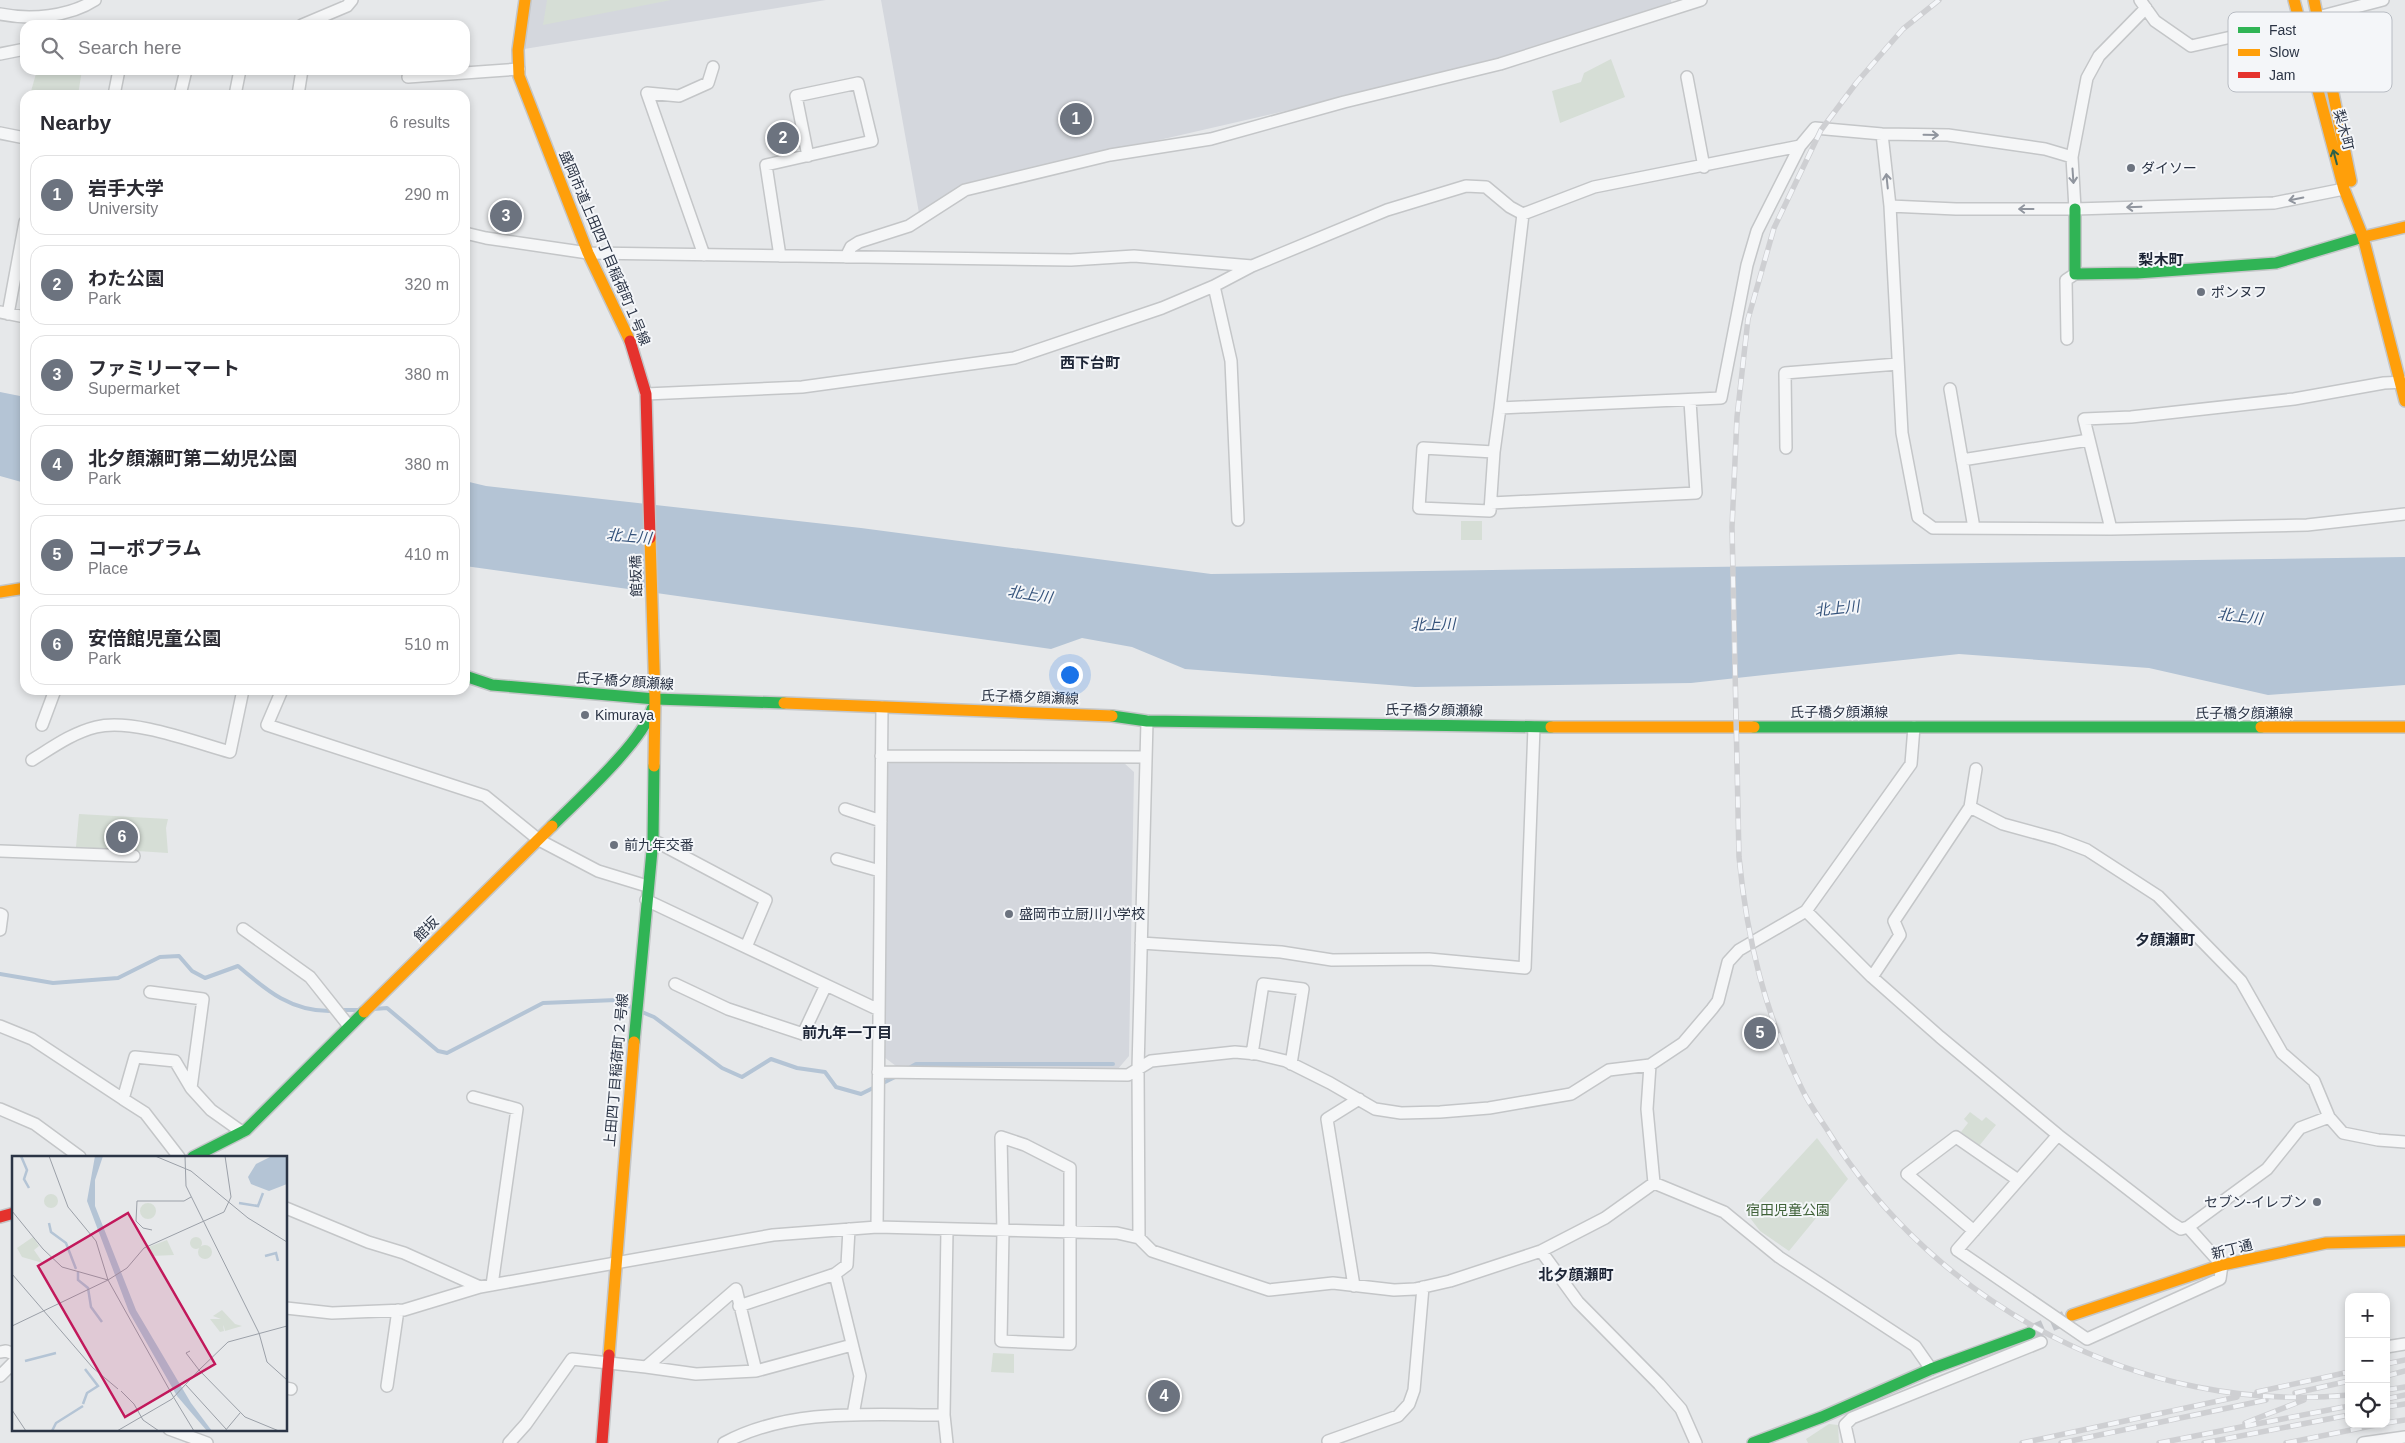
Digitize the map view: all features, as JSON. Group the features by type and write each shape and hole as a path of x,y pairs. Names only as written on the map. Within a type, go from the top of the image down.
{"street":[{"path":"0,14 44,16 85,6 95,0"},
{"path":"314,20 347,6 352,0"},
{"name":"盛岡市道上田四丁目稲荷町１号線","path":"525,0 518,50 519,69 530,108 588,254 633,347 646,394 648,452"},
{"path":"846,256 852,247 859,242 909,226 965,190 1110,155 1211,139 1344,102 1500,64 1701,0"},
{"path":"2337,12 2383,0"},
{"path":"2075,274 2075,209 2072,157 2087,78 2099,56 2143,4 2155,21 2191,46 2228,38"},
{"path":"0,54 20,50"},
{"path":"704,255 647,93 679,96 708,83 713,67"},
{"path":"470,73 519,69"},
{"path":"115,90 117,75"},
{"path":"181,90 185,75"},
{"path":"236,90 239,75"},
{"path":"299,90 301,75"},
{"path":"408,77 436,75"},
{"path":"1687,77 1704,167"},
{"path":"780,256 766,165 808,156 872,141 858,83 796,96 808,156"},
{"name":"梨木町","path":"2318,92 2344,189 2363,236"},
{"path":"2333,92 2363,236 2402,383 2405,402"},
{"path":"1500,408 1690,401 1721,398 1747,265 1754,239 1778,186 1800,146 1814,128 1882,134 1948,135 2045,149 2072,157"},
{"path":"0,133 20,137"},
{"path":"1882,134 1890,206 1902,432 1918,517 1934,528 2111,529 2307,525 2405,514"},
{"path":"646,394 802,387 1014,358 1162,308 1214,286 1252,266 1387,210 1466,186 1486,187 1510,207 1523,214 1594,187 1704,167 1800,146"},
{"path":"1890,206 1956,209 2075,209 2274,203 2344,189"},
{"path":"1494,452 1423,448 1419,508 1490,511 1494,452 1523,214"},
{"path":"2067,338 2066,280 2075,274 2137,273 2276,263 2363,236 2405,227"},
{"path":"470,233 486,238 588,254 1071,260 1134,256 1252,266"},
{"path":"20,244 4,313 20,316"},
{"path":"1214,286 1231,361 1238,520"},
{"path":"1786,448 1785,373 1898,364"},
{"path":"2111,529 2084,419 2131,417 2284,400 2384,383 2402,383"},
{"path":"1950,389 1974,528"},
{"path":"1491,503 1696,493 1690,401"},
{"path":"1962,460 2089,440"},
{"name":"館坂橋","path":"648,452 655,699"},
{"path":"0,602 0,592 20,589"},
{"name":"氏子橋夕顔瀬線","path":"470,678 492,685 655,699 1102,714 1147,721 1534,727 2405,727"},
{"path":"42,725 53,695"},
{"path":"32,760 65,738 81,732 97,727 130,725 230,752 242,695"},
{"path":"280,695 267,725 485,796 539,840 598,871 647,886"},
{"name":"上田四丁目稲荷町２号線","path":"602,1443 614,1264 647,886 653,840 655,699"},
{"name":"館坂","path":"196,1156 214,1151 242,1132 539,840 635,740 650,717 655,699"},
{"path":"876,1227 882,707"},
{"path":"1139,1238 1138,1069 1147,721"},
{"path":"1141,943 1281,952 1332,960 1429,959 1525,968 1534,727"},
{"path":"878,1072 1128,1075 1151,1061 1235,1052 1252,1054 1291,1064 1375,1109 1401,1113 1489,1108 1570,1094 1609,1070 1650,1065 1682,1043 1718,1001 1728,962 1739,950 1806,911 1911,764 1914,727"},
{"path":"881,756 1146,757"},
{"path":"1872,977 1900,936 1894,921 1970,807 1976,769"},
{"path":"1970,807 2003,824 2058,839 2087,850 2158,896 2241,981 2282,1053 2314,1081 2329,1117 2342,1133 2378,1140 2405,1142"},
{"path":"845,809 880,821"},
{"path":"653,840 766,900 746,947"},
{"path":"0,851 134,856"},
{"path":"837,859 880,871"},
{"path":"646,900 879,1010"},
{"path":"1806,911 1872,977 2058,1135 2182,1229 2188,1227 2267,1168 2300,1128 2329,1117"},
{"path":"0,914 2,915 0,930"},
{"path":"243,929 310,978 349,1026"},
{"path":"675,984 728,1009 803,1034 826,985"},
{"path":"1252,1054 1263,984 1303,989 1291,1064"},
{"path":"150,992 203,998 192,1088"},
{"path":"0,1026 32,1040 145,1113 178,1156"},
{"path":"123,1099 135,1057 175,1061 192,1088 211,1110 242,1132"},
{"path":"1650,1065 1646,1109 1654,1183"},
{"path":"473,1097 517,1110 492,1285"},
{"path":"1354,1286 1327,1119 1359,1099"},
{"path":"0,1109 35,1124 79,1156"},
{"path":"2058,1135 1957,1250 2087,1339 2220,1279 2222,1266 2188,1227"},
{"path":"1001,1137 1025,1145 1070,1168 1071,1232 1070,1344 1001,1340 1003,1231 1001,1137"},
{"path":"1974,1231 1907,1174 1956,1137 2018,1180"},
{"path":"288,1308 332,1313 398,1310 492,1285 774,1235 876,1227 1117,1233 1139,1238 1152,1251 1270,1290 1333,1283 1394,1290 1423,1287 1460,1278 1541,1251 1605,1218 1654,1183"},
{"path":"1654,1183 1724,1212 1779,1257 1915,1346 1931,1369"},
{"path":"288,1209 368,1242 404,1253 480,1288"},
{"path":"739,1306 834,1274 847,1265 850,1229"},
{"path":"947,1443 944,1415 948,1230"},
{"name":"新丁通","path":"2072,1315 2222,1266 2326,1243 2405,1241"},
{"path":"1541,1251 1578,1302 1659,1384 1681,1410 1696,1443"},
{"path":"834,1274 860,1376 853,1415"},
{"path":"1328,1441 1398,1416 1409,1404 1414,1390 1423,1287"},
{"path":"646,1367 736,1289 756,1371"},
{"path":"387,1386 398,1310"},
{"path":"1754,1443 1770,1440 1931,1369 2030,1333"},
{"path":"1848,1443 1845,1425 1852,1418 2041,1342"},
{"path":"2390,1346 2405,1344"},
{"path":"509,1443 526,1424 572,1359 696,1374 756,1371 852,1345"},
{"path":"0,1376 12,1364"},
{"path":"724,1443 738,1435 770,1424 811,1417 944,1415"},
{"path":"172,1430 207,1443"},
{"path":"2363,1443 2405,1437"}],"shaded area":[{"path":"530,0 826,0 518,50"},
{"path":"881,0 1671,0 1673,10 1532,54 968,184 919,213"},
{"name":"盛岡市立厨川小学校","path":"893,760 1124,763 1134,772 1129,1056 1117,1070 900,1069 884,1057 887,765"}],"green space":[{"path":"547,0 671,0 543,25"},
{"path":"1611,59 1625,97 1560,123 1552,91 1581,82 1584,73"},
{"path":"36,75 81,75 79,90 31,90"},
{"path":"792,127 796,146 773,150 770,130"},
{"path":"1461,521 1482,521 1482,540 1461,540"},
{"path":"79,814 168,819 166,828 168,853 76,847"},
{"path":"1970,1112 1982,1121 1986,1117 1996,1125 1979,1146 1961,1132 1968,1123 1964,1119"},
{"name":"宿田児童公園","path":"1817,1138 1848,1179 1789,1251 1760,1231 1747,1214"},
{"path":"993,1353 1014,1354 1014,1373 991,1372"},
{"path":"1174,1381 1182,1398 1162,1407 1158,1401 1150,1404 1145,1393"},
{"path":"1829,1424 1838,1425 1839,1443 1808,1443 1806,1439"}],"water":[{"path":"0,392 20,396 20,482 0,476"},
{"name":"北上川","path":"470,482 486,486 861,528 1211,574 2405,557 2405,685 2268,695 2149,668 1959,654 1691,683 1415,687 1185,669 1132,647 1082,638 1051,649 470,567"}],"waterway":[{"path":"0,974 53,983 118,978 160,957 179,956 192,971 205,978 238,966 259,984 292,1004 305,1008 332,1011"},
{"path":"374,1009 387,1008 438,1051 447,1053 543,1003 616,1000 633,1008"},
{"path":"339,1010 360,1010"},
{"path":"642,1012 654,1017 722,1068 742,1077 771,1059 797,1068 825,1072 836,1087 861,1094 897,1076"},
{"path":"909,1068 916,1064 1113,1064"}],"tunnel":[{"path":"2030,1333 2072,1315"}],"railway":[{"path":"1939,0 1903,29 1857,82 1821,130 1774,228 1748,319 1737,417 1732,527 1739,857 1747,918 1768,1005 1789,1061 1808,1100 1873,1193 1926,1249 1986,1297 2052,1336 2122,1366 2196,1387 2272,1397 2345,1395"},
{"path":"2390,1363 2405,1360"},
{"path":"2390,1375 2405,1371"},
{"path":"2257,1392 2345,1373"},
{"path":"2295,1393 2345,1382"},
{"path":"2390,1389 2405,1387"},
{"path":"2390,1398 2405,1395"},
{"path":"2022,1443 2237,1397"},
{"path":"2061,1443 2266,1400"},
{"path":"2245,1423 2304,1400"},
{"path":"2390,1406 2405,1404"},
{"path":"2159,1443 2345,1407"},
{"path":"2204,1443 2345,1416"},
{"path":"2390,1422 2405,1420"},
{"path":"2286,1443 2361,1428"}],"traffic: fast":[{"path":"2075,209 2075,274 2137,273 2276,263 2363,237"},
{"path":"470,678 492,685 655,699 784,703"},
{"path":"552,826 593,786 637,737 652,709"},
{"path":"1112,716 1147,721 1551,727"},
{"path":"1754,727 2261,727"},
{"path":"634,1042 653,840 654,766"},
{"path":"195,1156 246,1130 364,1012"},
{"path":"1753,1443 1822,1417 1931,1369 2030,1333"}],"traffic: slow":[{"path":"525,0 518,50 519,76 588,253 630,341"},
{"path":"2294,0 2297,12"},
{"path":"2314,0 2316,12"},
{"path":"2318,92 2344,189 2363,237"},
{"path":"2333,92 2351,181"},
{"path":"2405,227 2363,237 2405,401"},
{"path":"650,538 655,699 654,766"},
{"path":"0,592 20,589"},
{"path":"784,703 1112,716"},
{"path":"1551,727 1754,727"},
{"path":"2261,727 2405,727"},
{"path":"364,1012 552,826"},
{"path":"609,1355 634,1042"},
{"path":"2072,1315 2222,1265 2326,1243 2405,1241"}],"traffic: jam":[{"path":"630,341 646,394 650,538"},
{"path":"0,1217 12,1214"},
{"path":"602,1443 609,1355"}],"place":[{"name":"岩手大学","path":"1076,119"},
{"name":"わた公園","path":"783,138"},
{"name":"ダイソー","path":"2131,168"},
{"name":"ファミリーマート","path":"506,216"},
{"name":"ポンヌフ","path":"2201,292"},
{"name":"Kimuraya","path":"585,715"},
{"name":"安倍館児童公園","path":"122,837"},
{"name":"前九年交番","path":"614,845"},
{"name":"盛岡市立厨川小学校","path":"1009,914"},
{"name":"コーポプラム","path":"1760,1033"},
{"name":"セブン-イレブン","path":"2317,1202"},
{"name":"北夕顔瀬町第二幼児公園","path":"1164,1396"}],"district":[{"name":"梨木町","path":"2161,259"},
{"name":"西下台町","path":"1090,362"},
{"name":"夕顔瀬町","path":"2165,939"},
{"name":"前九年一丁目","path":"847,1032"},
{"name":"北夕顔瀬町","path":"1576,1274"}]}
